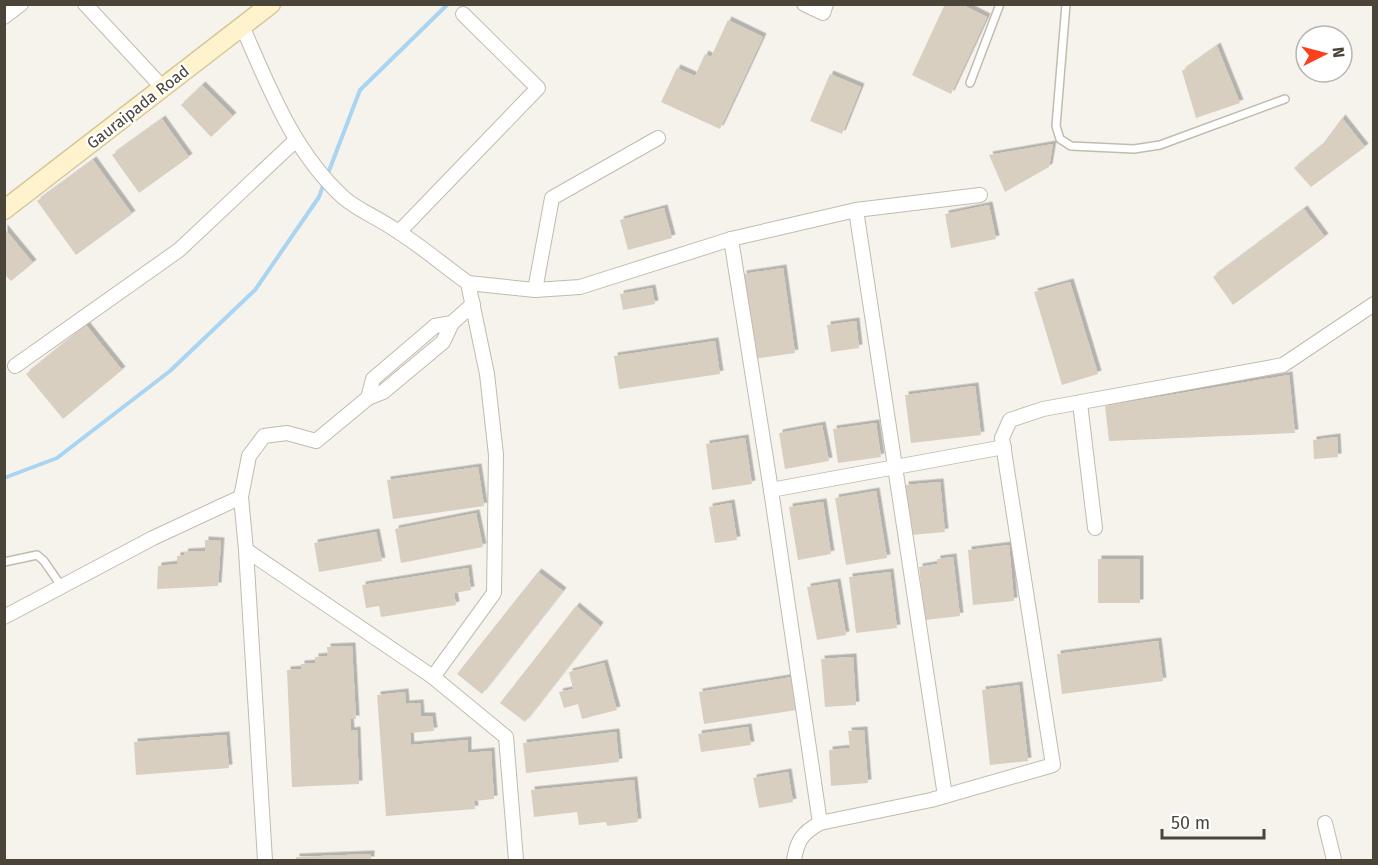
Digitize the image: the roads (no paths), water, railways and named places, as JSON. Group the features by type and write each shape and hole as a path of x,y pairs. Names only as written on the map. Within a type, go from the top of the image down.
{"street":[{"path":"4,16 21,4"},
{"path":"85,4 163,88"},
{"name":"Gauraipada Road","path":"4,210 271,4"},
{"path":"804,4 822,13 826,4"},
{"path":"399,232 538,88 463,14"},
{"path":"242,26 279,110 296,140 316,168 345,199 399,232 468,283 535,290 580,287 730,239 856,210 980,195"},
{"path":"535,290 552,198 658,138"},
{"path":"15,366 179,250 296,140"},
{"path":"856,210 945,796"},
{"path":"730,239 771,490 820,822"},
{"path":"434,676 494,593 496,455 487,374 468,283"},
{"path":"265,861 241,497 249,456 264,436 287,433 316,441 368,398 373,379 435,326 452,323 473,304"},
{"path":"794,861 797,844 809,829 820,822 945,796 1053,765 1002,438 1010,420 1044,409 1283,365 1374,304"},
{"path":"1080,402 1095,528"},
{"path":"771,490 1004,447"},
{"path":"4,617 153,538 241,497"},
{"path":"246,550 434,676 506,737 516,861"},
{"path":"1325,823 1334,861"}],"lane":[{"path":"970,83 1000,4"},
{"path":"1065,4 1056,126 1060,139 1071,146 1134,149 1160,145 1285,99"},
{"path":"4,562 38,555 62,586"}],"waterway":[{"path":"327,176 360,90 448,4"},
{"path":"4,478 57,458 170,371 255,290 319,197 324,183"}]}
